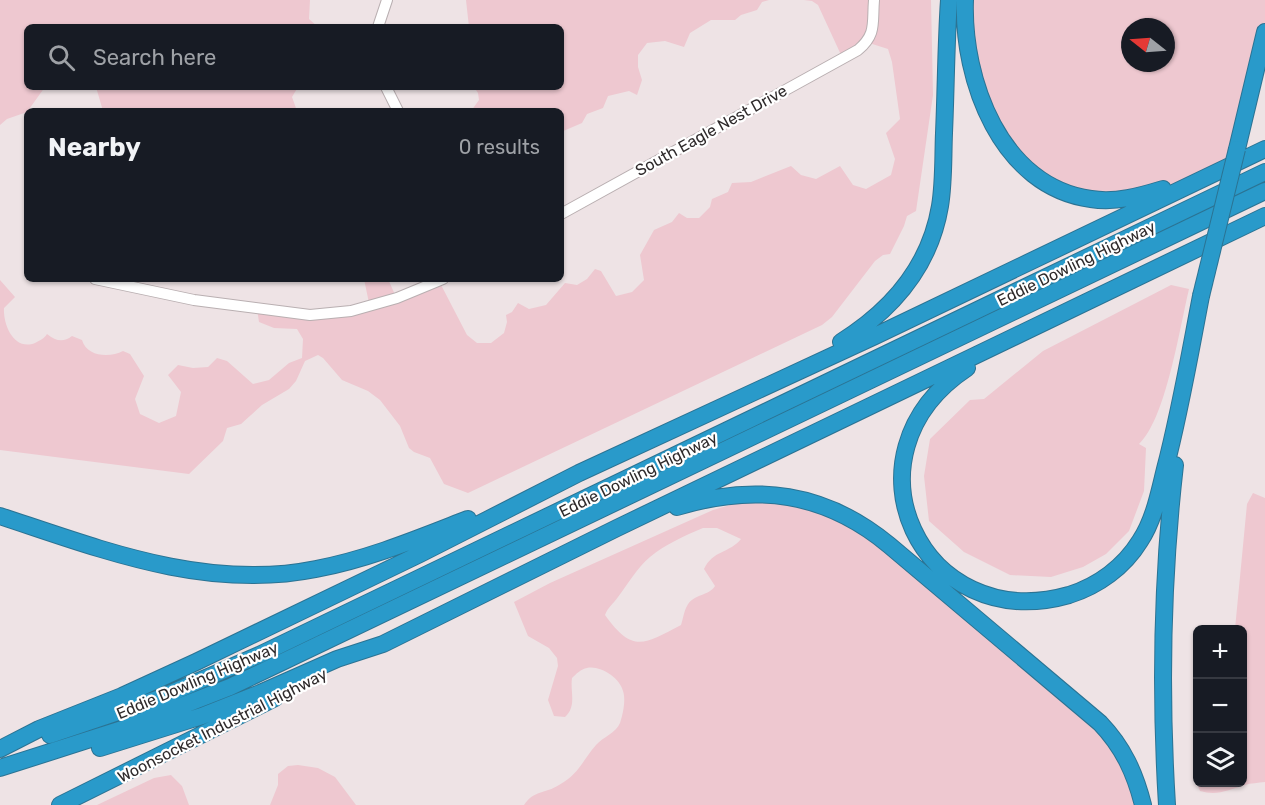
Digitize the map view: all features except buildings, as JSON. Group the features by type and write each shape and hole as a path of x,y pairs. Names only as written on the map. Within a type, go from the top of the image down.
{"highway":[{"path":"739,399 840,343 869,323 896,298 912,278 925,255 936,224 942,193 949,0"},
{"path":"965,0 968,52 973,75 983,102 995,128 1010,150 1025,168 1044,182 1071,195 1091,200 1110,200 1152,193 1218,171"},
{"path":"1040,324 968,367 937,392 922,411 910,434 902,470 903,495 908,519 918,539 932,558 948,573 967,585 985,593 1015,600 1050,599 1084,589 1116,569 1142,539 1153,514 1170,448 1201,296 1265,32"},
{"path":"1238,144 1265,62"},
{"path":"0,516 113,553 164,566 221,574 279,574 333,566 382,552 485,513 579,473 1265,149"},
{"name":"Eddie Dowling Highway","path":"0,750 121,712 226,671 1265,172"},
{"name":"Eddie Dowling Highway","path":"0,770 125,728 230,687 1265,191"},
{"path":"0,770 54,761 174,725 260,693 337,659 383,645 617,528 1265,216"},
{"path":"1167,805 1163,664 1167,552 1178,440 1201,296"},
{"path":"0,750 39,729 122,696 196,662 420,554 579,473"},
{"path":"617,528 691,503 743,494 797,498 822,505 851,518 889,545 1100,723 1126,757 1143,805"},
{"name":"Woonsocket Industrial Highway","path":"60,805 383,645"}],"street":[{"path":"379,24 387,0"},
{"name":"South Eagle Nest Drive","path":"564,212 862,46 873,31 874,0"},
{"path":"388,90 396,108"},
{"path":"109,282 194,300 310,315 351,311 397,298 436,282"}],"shaded area":[{"path":"0,0 310,0 309,19 315,24 24,24 24,90 43,90 30,108 24,108 24,113 7,119 0,125"},
{"path":"466,0 769,0 762,2 757,10 741,15 735,20 711,20 690,33 684,47 665,41 647,43 638,55 638,67 642,80 637,95 629,91 608,96 603,108 587,114 582,123 564,131 564,108 473,108 479,100 476,90 564,90 564,24 469,24"},
{"path":"804,0 931,0 933,95 916,211 907,216 890,254 883,255 875,261 832,317 822,325 468,493 444,484 430,458 409,448 400,426 380,400 368,391 342,380 318,355 305,361 296,381 289,389 262,405 241,424 227,428 223,441 189,474 0,450 0,280 15,297 4,308 4,315 8,329 16,340 28,344 35,343 47,334 60,340 66,340 72,336 82,340 85,346 94,353 112,355 123,351 130,354 144,376 135,399 140,414 159,423 176,416 181,392 168,375 178,365 193,368 208,367 217,358 227,361 253,384 269,380 289,363 302,358 303,339 297,329 274,328 259,322 257,309 308,315 369,303 365,282 389,282 396,297 440,282 467,335 477,343 491,343 504,333 506,315 512,312 518,303 529,309 546,305 565,283 577,285 587,279 595,269 601,271 616,296 632,292 644,280 640,255 654,230 672,222 679,213 687,218 699,218 710,207 712,199 728,192 732,183 751,182 791,166 801,175 816,179 840,166 853,185 866,189 891,175 895,159 886,133 900,119 892,62 888,49 866,42 842,57 818,5"},
{"path":"971,0 1265,0 1265,32 1230,165 1206,175 1130,198 1075,193 1017,154 985,97 972,41"},
{"path":"97,90 296,90 292,97 296,108 102,108"},
{"path":"1171,285 1189,289 1164,394 1149,432 1139,444 1146,448 1144,491 1129,531 1106,554 1083,567 1051,577 1010,575 964,552 929,521 924,476 930,439 970,400 984,399 1043,351"},
{"path":"1253,493 1265,498 1265,782 1247,784 1247,625 1235,625 1247,504"},
{"path":"738,497 832,507 1116,740 1135,805 524,805 536,794 554,788 576,771 596,745 620,723 624,699 621,686 614,677 598,668 587,668 572,678 572,704 569,713 565,717 554,716 548,700 558,666 557,658 549,648 528,636 514,602 550,583 713,510 737,503","holes":["703,528 717,528 741,539 737,544 712,558 704,569 715,586 709,592 690,602 681,625 657,637 640,642 623,636 605,615 641,566 656,552 675,541"]},
{"path":"288,766 318,768 335,777 356,805 270,805 278,785 278,774"},
{"path":"171,775 182,786 189,805 97,805 154,778"},
{"path":"1198,787 1238,787 1223,792 1200,791"}]}
